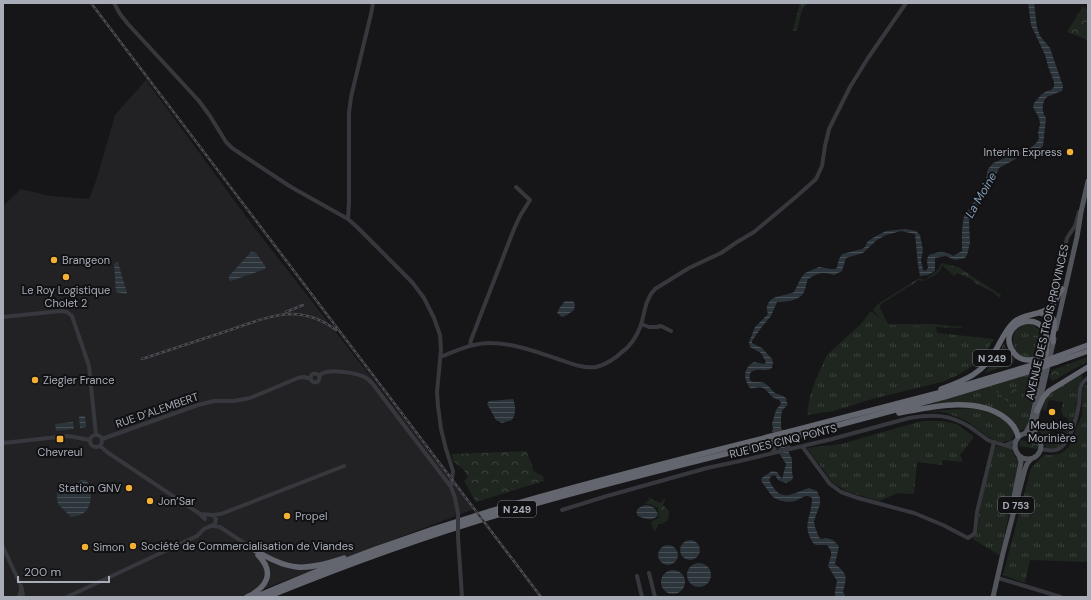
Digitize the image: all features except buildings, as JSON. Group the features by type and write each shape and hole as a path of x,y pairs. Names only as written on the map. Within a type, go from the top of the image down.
{"highway":[{"name":"N 249","path":"900,403 903,400 942,389 965,380 975,374 988,362 1012,324 1021,318 1040,313 1051,307 1062,289"},
{"path":"1040,313 1048,315 1054,321 1055,326 1053,342"},
{"name":"N 249","path":"1036,364 1021,359 1015,355 1010,345 1010,335 1016,325 1028,321 1040,325 1047,337 1046,354"},
{"name":"N 249","path":"255,597 370,552 464,520 600,480 881,414 963,392 1088,345"},
{"name":"N 249","path":"783,436 1036,364 1057,362 1088,351"},
{"path":"1037,411 1043,398 1049,391 1088,367"},
{"name":"N 249","path":"881,414 886,416 942,405 960,405 991,409 1011,422 1015,428 1016,439"},
{"name":"N 249","path":"267,597 376,555 507,512 774,438"},
{"name":"N 249","path":"253,549 278,563 302,567 321,565 364,551 370,552"},
{"path":"247,597 262,587 268,572 263,559 253,549"}],"main road":[{"name":"AVENUE DES TROIS PROVINCES","path":"1036,435 1034,427 1037,411 1070,270 1088,181"},
{"name":"AVENUE DES TROIS PROVINCES","path":"1026,432 1030,427 1062,289 1071,236 1081,212"},
{"path":"1070,270 1075,238 1071,236"},
{"path":"1026,432 1036,435 1040,441 1041,449 1037,455 1031,459 1025,459 1019,456 1014,449 1016,439 1026,432"},
{"name":"D 753","path":"993,597 1021,462 1019,456"},
{"name":"D 753","path":"1003,553 1025,469 1031,459"}],"street":[{"path":"114,3 128,24 199,101 226,142 232,148 291,187 348,219 418,289 437,326 441,343 437,392 438,406 441,429 453,471 451,487 458,513 462,597"},
{"path":"348,219 349,113 351,97 373,3"},
{"path":"441,356 470,346 489,343 533,351 582,366 596,367 612,359 627,348 636,337 647,301 655,289 689,268 721,253 736,242 754,232 816,179 822,166 824,146 829,129 850,87 906,3"},
{"path":"470,346 476,326 514,229 530,200 516,188"},
{"path":"1055,294 1074,226 1084,199"},
{"path":"3,317 61,311 67,312 72,316 89,366 96,435"},
{"path":"641,324 657,328 661,326 671,331"},
{"name":"RUE D’ALEMBERT","path":"102,439 198,405 214,401 234,401 245,399 298,378 310,378 313,382 317,382 319,378 318,376 333,371 354,374 368,379 451,487"},
{"path":"1041,449 1057,450 1067,441 1077,414 1080,388 1084,381 1088,378"},
{"name":"RUE DES CINQ PONTS","path":"562,510 707,468 802,446 909,418 931,415 950,418 960,422 994,442 1014,449"},
{"path":"96,435 102,439 100,446"},
{"path":"90,440 96,435"},
{"path":"3,443 67,436 90,440"},
{"path":"770,453 774,438 783,436 793,448"},
{"path":"1005,445 1016,439"},
{"path":"90,440 90,444 93,447 100,446"},
{"path":"802,446 830,484 841,492 914,513 943,524 968,538 975,532 977,512 994,442"},
{"path":"100,446 200,514 207,525 220,527"},
{"path":"200,514 221,514 344,466"},
{"path":"67,597 196,536 204,529 212,526 221,514"},
{"path":"210,515 216,517 216,521 220,527 253,549"},
{"path":"204,529 205,521 210,515"},
{"path":"3,547 22,589 23,597"},
{"path":"649,573 655,597"},
{"path":"637,576 642,597"},
{"path":"998,578 1061,597"},
{"path":"19,597 21,592 20,586"}],"shaded area":[{"path":"146,80 253,226 474,509 242,597 3,597 3,206 21,189 50,196 89,199 96,181 115,115"}],"green space":[{"path":"800,3 808,3 802,10 797,30 793,31"},
{"path":"1083,6 1088,10 1088,40 1067,32"},
{"path":"941,263 958,267 1001,295 1000,298 971,279 957,273 954,276 942,265 940,271 935,275 923,281 919,280 881,304 880,308 888,324 935,324 962,327 886,325 873,310 878,304 919,278 924,280 932,275 937,271"},
{"path":"871,311 888,325 936,326 937,333 994,339 974,365 958,375 942,382 872,399 834,411 807,415 810,396 827,355 861,324"},
{"path":"1026,324 1031,324 1037,328 1030,326 1041,353 1044,349 1027,427 1019,431 1011,420 1001,413 991,407 980,404 931,404 1036,372 1032,358 1025,357 1018,353 1013,342 1014,334 1018,328"},
{"path":"1030,325 1043,334 1045,345 1041,353 1038,352"},
{"path":"1004,343 1008,354 1015,359 1012,364 985,373 997,357"},
{"path":"1088,357 1088,361 1053,381 1049,377 1052,370"},
{"path":"1079,374 1083,376 1079,386 1075,414 1066,438 1062,439 1059,436 1059,433 1069,419 1063,416 1063,413 1061,412 1063,402 1049,400 1046,411 1042,409 1037,426 1046,426 1060,443 1059,447 1054,449 1046,448 1041,433 1036,426 1046,395"},
{"path":"1088,382 1088,562 1030,560 1025,583 1003,575 1031,468 1044,455 1058,454 1066,450 1069,446 1082,416 1082,393"},
{"path":"1018,387 1015,394 1020,403 1011,404 996,391"},
{"path":"973,408 988,411 1000,417 1013,429 1013,438 1009,441 998,441 986,436 966,421 954,416 940,412 921,412"},
{"path":"922,421 942,421 957,424 974,437 960,455 963,462 943,460 942,465 917,462 914,494 898,493 879,501 846,491 833,483 807,448 841,444"},
{"path":"1020,440 1038,444 1037,449 1019,446"},
{"path":"996,446 1011,449 1018,462 1003,543 999,555 973,539 978,531 980,508 993,449"},
{"path":"526,451 532,464 533,471 543,476 544,481 476,502 464,481 468,477 464,470 453,461 452,454"},
{"path":"649,496 651,499 661,503 664,498 663,505 669,511 668,520 662,524 658,524 654,531 651,522 659,518 658,508 644,503 649,500"}],"water":[{"name":"La Moine","path":"1028,3 1034,3 1037,27 1040,36 1050,48 1063,86 1062,91 1045,99 1043,110 1046,118 1043,146 1036,151 1027,153 999,168 988,195 971,214 969,222 970,243 965,258 955,260 946,256 935,258 935,271 928,275 920,276 915,234 901,231 886,235 877,240 863,253 846,258 842,271 834,275 820,273 815,275 808,279 802,295 796,299 777,302 771,316 752,341 752,343 762,348 772,359 773,363 772,368 751,372 750,380 752,382 761,382 766,384 775,393 786,398 788,404 782,411 781,428 792,459 793,477 792,480 786,483 778,480 775,475 771,476 769,480 773,487 782,495 791,494 809,488 817,491 820,498 820,504 814,521 815,527 821,539 826,538 833,540 839,546 835,564 842,570 846,579 843,592 846,597 835,597 837,581 828,566 831,551 827,545 816,545 813,543 808,530 807,525 812,505 812,498 805,496 793,502 781,501 773,497 762,482 761,479 772,471 777,472 782,479 786,464 779,453 772,424 776,410 781,403 763,388 750,388 748,385 745,374 750,364 754,362 764,364 766,362 761,353 750,347 749,342 755,327 768,314 767,306 772,299 794,292 805,273 819,267 836,269 842,254 862,249 868,241 886,231 905,229 916,231 920,235 923,250 921,260 923,270 925,271 928,268 928,256 931,254 944,252 953,256 962,251 964,216 988,182 989,179 986,179 988,169 993,163 1032,147 1037,142 1039,138 1038,133 1040,124 1039,118 1033,107 1034,103 1042,94 1054,87 1054,82 1045,55 1031,25"},
{"path":"251,252 256,253 266,267 265,269 231,281 229,280 229,276"},
{"path":"118,262 127,293 126,294 116,292 114,264"},
{"path":"565,301 573,301 575,304 574,310 562,317 557,313"},
{"path":"513,399 515,410 512,420 502,423 496,420 487,404 489,401"},
{"path":"79,416 85,416 86,427 80,428"},
{"path":"73,422 74,429 56,431 55,424"},
{"path":"81,480 86,480 90,487 90,504 86,511 71,517 58,504 57,493 64,488 73,486"},
{"path":"645,505 652,506 656,510 658,515 654,519 638,516 637,510"},
{"path":"690,540 697,543 700,550 697,557 690,560 683,557 680,550 683,543"},
{"path":"668,545 675,548 678,555 675,562 668,565 661,562 658,555 661,548"},
{"path":"699,563 707,567 711,575 707,583 699,587 691,583 687,575 691,567"},
{"path":"673,570 681,574 685,582 681,590 673,594 665,590 661,582 665,574"}],"railway":[{"path":"91,3 541,597"},
{"path":"286,312 303,305"},
{"path":"142,359 275,316 290,314 308,316 326,323 336,330"}],"place":[{"name":"Interim Express","path":"1070,152"},
{"name":"Brangeon","path":"54,260"},
{"name":"Le Roy Logistique Cholet 2","path":"66,277"},
{"name":"Ziegler France","path":"35,380"},
{"name":"Meubles Morinière","path":"1052,412"},
{"name":"Chevreul","path":"60,439"},
{"name":"Station GNV","path":"129,488"},
{"name":"Jon’Sar","path":"150,501"},
{"name":"Propel","path":"287,516"},
{"name":"Société de Commercialisation de Viandes","path":"133,546"},
{"name":"Simon","path":"85,547"}]}
